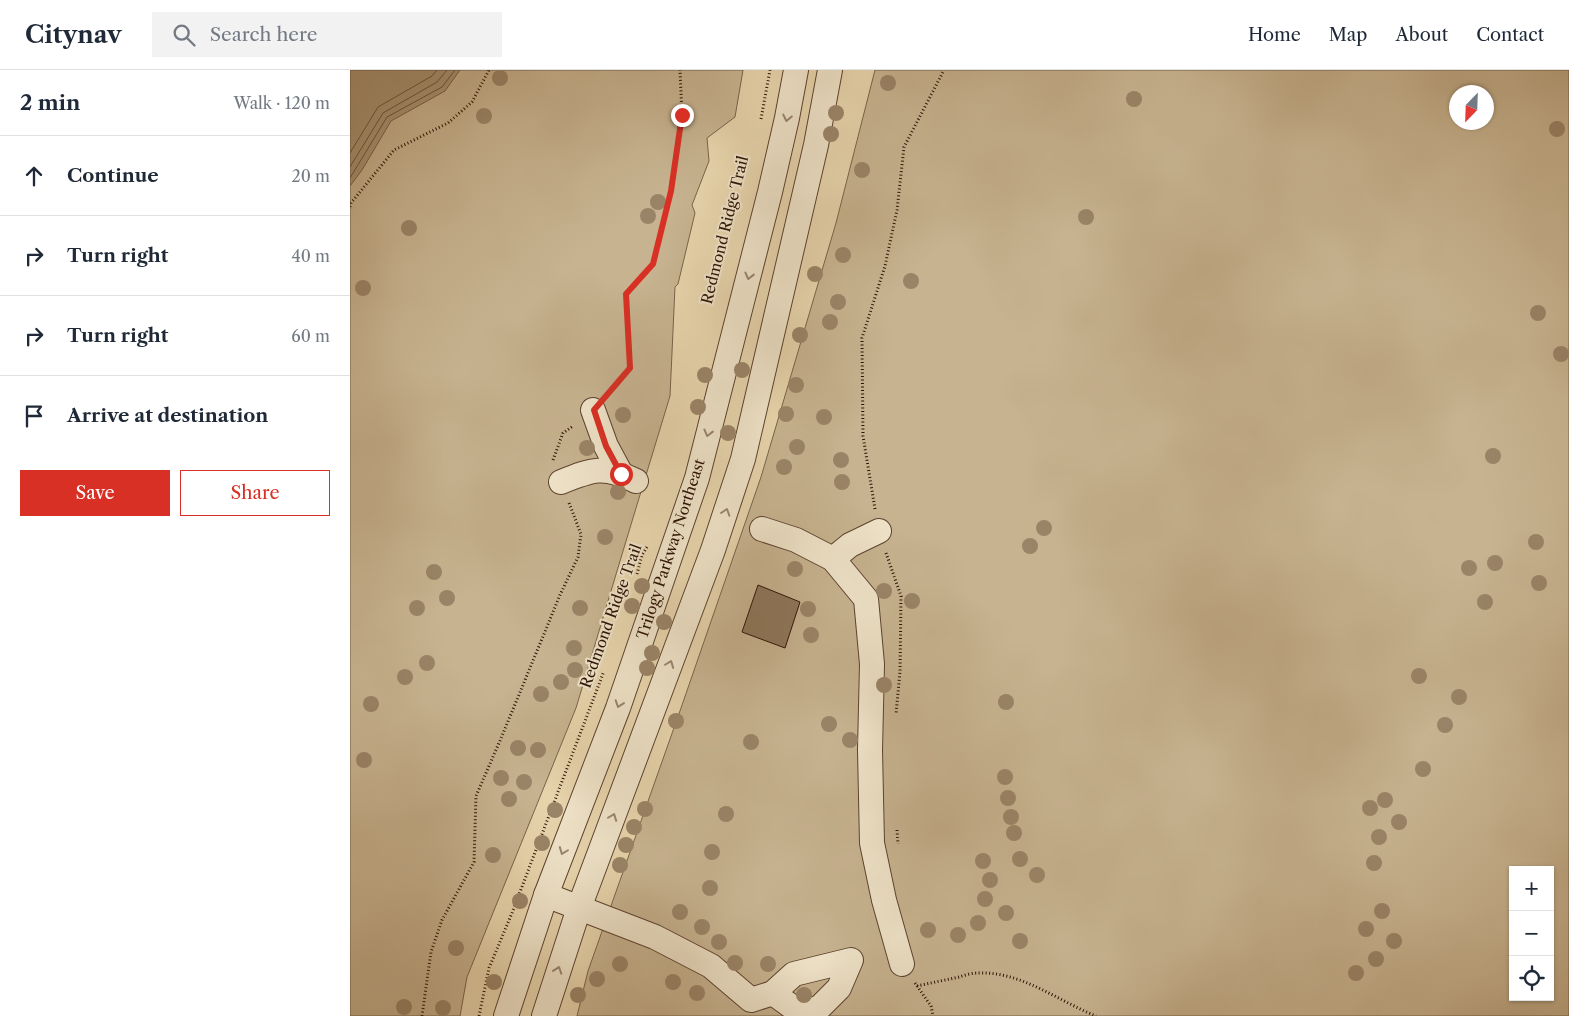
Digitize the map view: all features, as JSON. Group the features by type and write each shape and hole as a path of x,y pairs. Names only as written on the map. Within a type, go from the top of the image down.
{"street":[{"name":"Trilogy Parkway Northeast","path":"506,1016 546,895 618,708 697,478 770,192 796,70"},
{"path":"544,1016 579,908 713,550 743,459 816,146 830,70"},
{"path":"560,482 601,470 628,477 606,446 594,410"},
{"path":"762,529 796,540 833,559 866,599 872,664 870,750 872,843 884,900 902,964"},
{"path":"833,559 850,545 878,531"},
{"path":"546,895 655,938 711,966 751,1000 773,993"}],"path":[{"path":"350,207 394,150 448,123 472,102 489,70"},
{"path":"422,1016 430,952 442,920 474,862 476,796 560,595 578,557 581,534 553,459 563,434 594,410 630,368 626,294 653,264 671,191 682,115 680,70"},
{"path":"760,128 770,70"},
{"name":"Redmond Ridge Trail","path":"635,583 642,555 651,540"},
{"name":"Redmond Ridge Trail","path":"479,1016 489,968 512,913 605,667"},
{"path":"917,986 977,973 993,974 1017,979 1045,990 1072,1006 1096,1016"}],"shaded area":[{"path":"350,70 743,70 735,117 707,138 709,161 692,205 695,213 678,284 675,287 670,396 576,708 467,977 460,1016 350,1016"},
{"path":"875,70 1569,70 1569,1016 577,1016 588,971 761,477 836,223"}],"water":[{"path":"350,70 460,70 445,91 391,121 362,170 350,186"}],"building":[{"path":"758,585 800,602 785,648 742,632"}],"route":[{"path":"621,474 606,446 594,410 630,368 626,294 653,264 671,191 682,115"}]}
